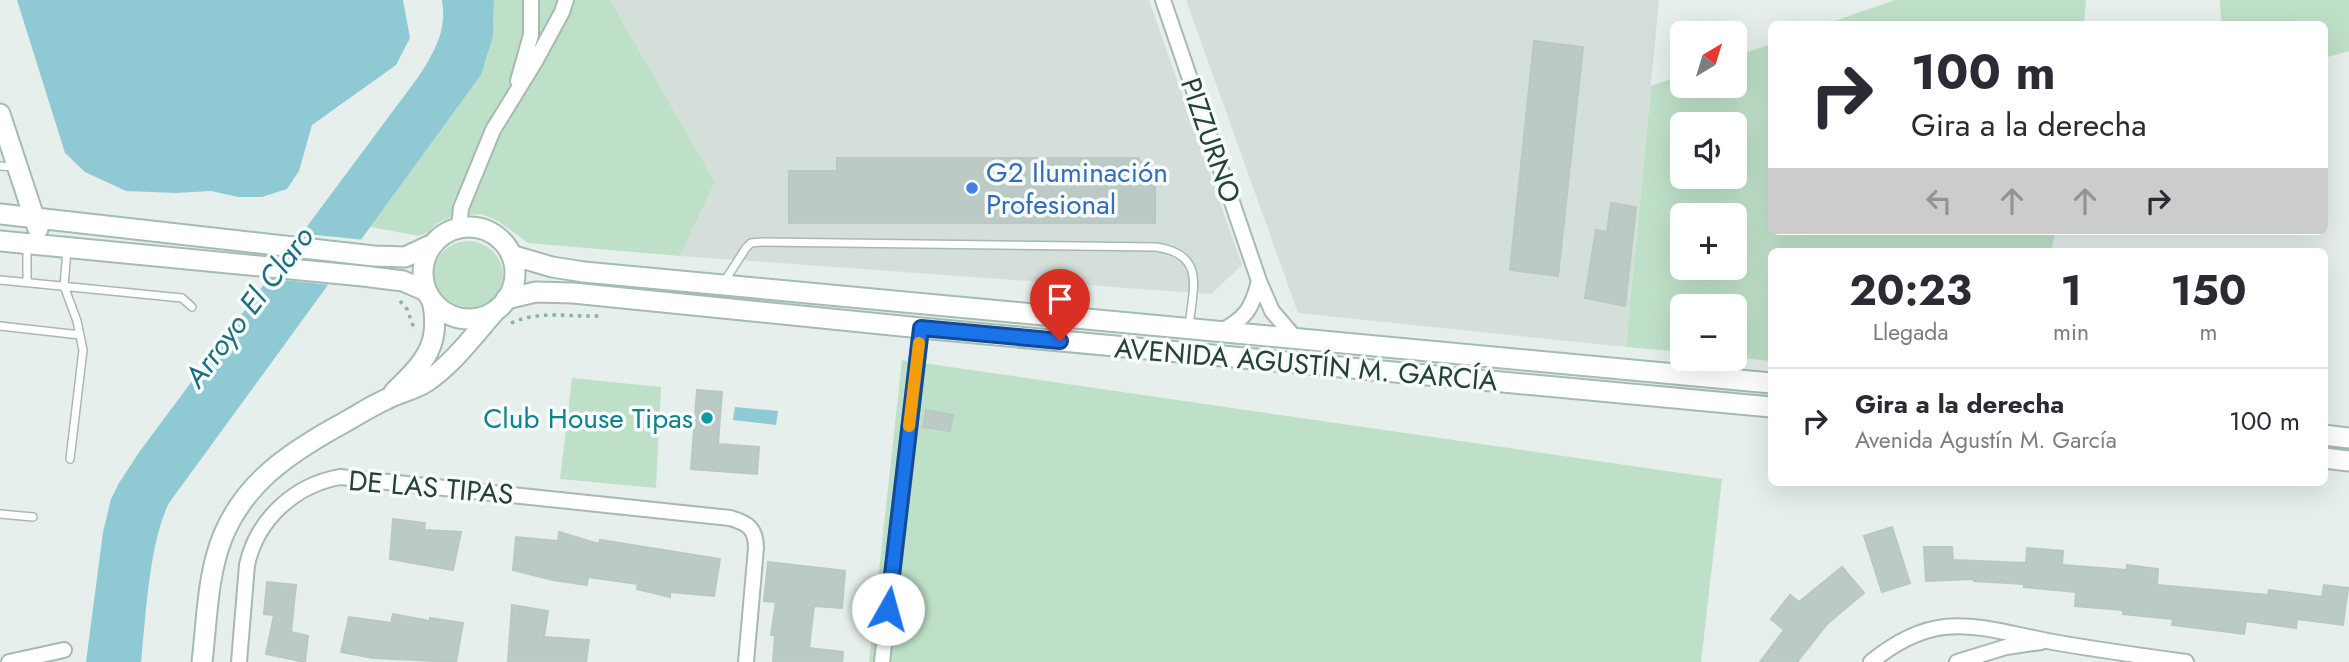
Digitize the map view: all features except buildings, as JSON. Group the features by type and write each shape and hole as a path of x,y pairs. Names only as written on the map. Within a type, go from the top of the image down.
{"main road":[{"path":"0,114 9,167 36,218 34,243"},
{"path":"0,215 276,246 405,257 433,244 445,234 459,228 475,227 490,232 502,242 511,255 513,286 502,304 427,381 388,398 287,456 259,480 247,495 229,522 218,549 213,568 202,662"},
{"path":"0,241 402,281 429,295 442,310 462,318 484,316 502,304"},
{"path":"388,398 421,364 429,349 436,320 423,275 425,258 433,244"},
{"name":"AVENIDA AGUSTÍN M. GARCÍA","path":"511,255 552,267 584,272 1768,383"},
{"name":"AVENIDA AGUSTÍN M. GARCÍA","path":"502,304 536,292 573,293 1768,407"},
{"path":"2328,435 2349,438"},
{"path":"2328,458 2349,461"}],"street":[{"path":"513,98 531,35 531,0"},
{"path":"459,228 461,208 492,130 537,60 566,0"},
{"name":"PIZZURNO","path":"1163,0 1259,281 1272,311 1297,340"},
{"path":"1217,333 1247,314 1253,304 1259,281"},
{"path":"882,662 921,328"},
{"name":"DE LAS TIPAS","path":"239,662 250,550 257,537 280,506 294,494 324,480 340,477 716,516 742,521 751,527 756,537 746,662"},
{"path":"1871,662 1886,657 1917,633 1955,625 1986,627 2049,641 2186,662"},
{"path":"1957,662 2006,647 2049,641"},
{"path":"9,662 64,650"}],"lane":[{"path":"722,285 746,248 751,243 762,242 1156,247 1180,252 1188,260 1192,271 1189,330"},
{"path":"27,282 34,243"},
{"path":"68,246 64,286 83,350 70,459"},
{"path":"0,280 182,298 192,307"},
{"path":"0,326 80,335"},
{"path":"0,514 33,517"}],"path":[{"path":"393,295 407,309 414,331 422,338"}],"shaded area":[{"path":"610,0 1149,0 1242,265 1211,294 680,256 715,182"},
{"path":"1186,0 1659,0 1626,347 1298,313"}],"green space":[{"path":"494,0 610,0 715,182 680,256 528,243 498,221 481,214 455,216 437,223 429,232 419,236 370,227 481,75 494,19"},
{"path":"1895,0 2086,0 2084,21 1835,21"},
{"path":"2220,0 2349,0 2349,51 2328,57 2328,21 2221,21"},
{"path":"1768,45 1768,235 2054,235 2052,248 1768,248 1768,361 1747,358 1747,294 1670,294 1670,351 1626,347 1651,86 1670,79 1670,98 1747,98 1747,52"},
{"path":"468,241 493,251 503,276 493,301 468,311 443,301 433,276 443,251"},
{"path":"902,360 1722,479 1701,662 869,662"},
{"path":"572,378 661,387 656,488 560,479"}],"water":[{"path":"17,0 403,0 410,38 396,65 312,125 299,171 287,189 262,197 238,197 211,191 126,191 85,172 65,153"},
{"name":"Arroyo El Claro","path":"442,0 494,0 493,36 481,75 169,503 162,519 153,559 141,662 86,662 103,532 111,499 119,483 419,76 441,31"},
{"path":"735,407 778,411 776,425 733,420"}],"pier":[{"path":"297,233 365,240 332,285 264,278"}],"slow traffic":[{"path":"909,426 919,343"}],"place":[{"name":"G2 Iluminación Profesional","path":"972,188"},
{"name":"Club House Tipas","path":"707,418"}],"route":[{"path":"888,609 921,328 1060,341"}]}
